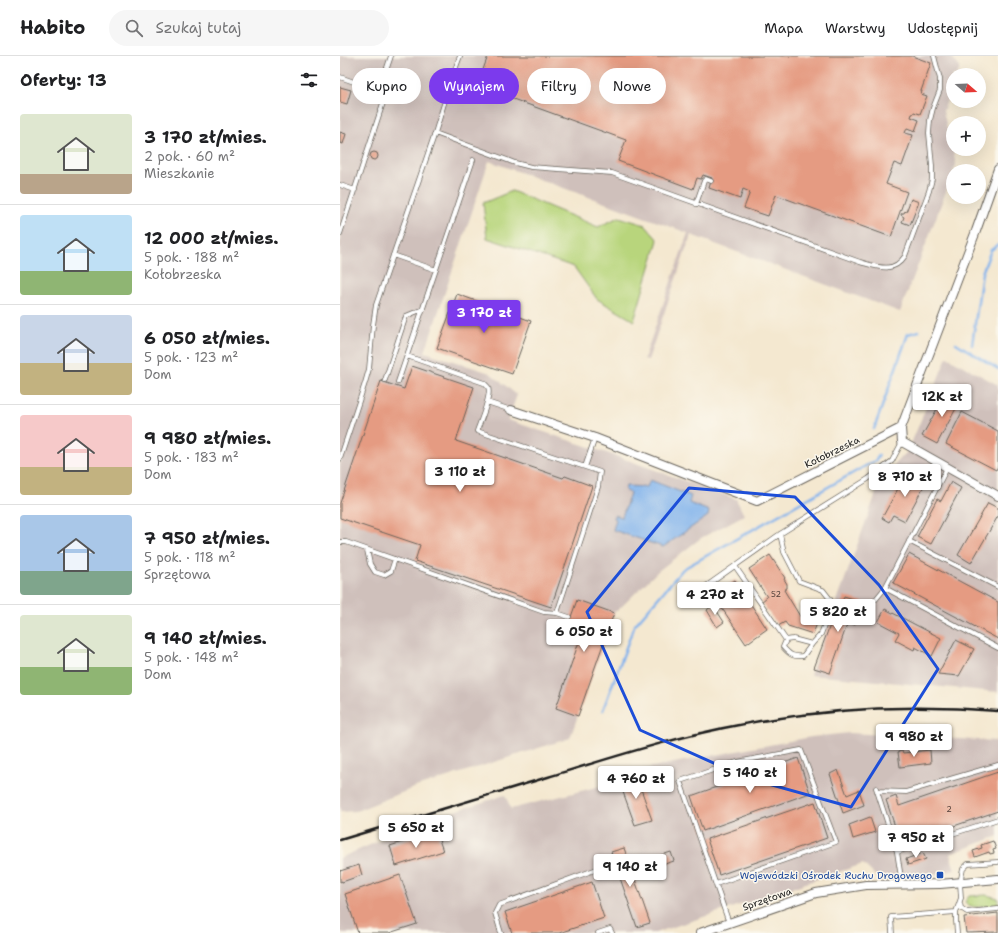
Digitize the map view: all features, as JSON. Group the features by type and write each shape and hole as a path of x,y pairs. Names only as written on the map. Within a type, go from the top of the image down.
{"street":[{"path":"998,169 902,428 902,442 998,496"},
{"name":"Kołobrzeska","path":"511,410 595,438 758,500 902,428"},
{"name":"Sprzętowa","path":"960,883 998,879"},
{"name":"Sprzętowa","path":"700,933 816,892 866,885 960,883 998,884"}],"lane":[{"path":"387,68 391,56"},
{"path":"340,458 369,369 376,305 460,56"},
{"path":"434,133 515,163 531,167 612,173 860,262 887,268 901,262 905,256 932,179 929,133 930,120 940,90 940,79 934,56"},
{"path":"340,77 352,81"},
{"path":"340,234 383,104"},
{"path":"398,382 473,160"},
{"path":"696,204 704,181 711,181"},
{"path":"340,185 355,190"},
{"path":"393,255 436,270"},
{"path":"385,380 406,316 423,309"},
{"path":"407,356 484,383 488,387 489,393 487,402 477,431 600,472 598,488 557,613"},
{"path":"487,402 511,410"},
{"path":"585,467 595,438"},
{"path":"700,601 705,587 780,534 874,475 892,461 902,442"},
{"path":"876,599 885,588 948,467"},
{"path":"780,534 784,552 800,581 823,590 830,599 830,610 821,634 803,656 795,657 788,653 783,647 786,640"},
{"path":"909,541 998,587"},
{"path":"340,542 346,542 544,612 557,613 569,617"},
{"path":"367,550 370,564 375,572 384,575 391,571 395,560"},
{"path":"735,566 786,640"},
{"path":"885,588 998,648"},
{"path":"786,640 793,639 812,644"},
{"path":"716,884 836,842 801,750 737,762 680,781 729,923"},
{"path":"902,884 898,852 876,790 906,792 998,765"},
{"path":"898,852 998,819"},
{"path":"957,933 956,912 961,898 960,883 962,869 968,864 998,862"},
{"path":"501,933 495,913 499,905 608,865"},
{"path":"960,902 961,908 967,912 998,910"},
{"path":"892,933 891,916 956,912"},
{"path":"598,933 610,929 612,933"}],"highlighted area":[{"path":"689,488 795,497 879,585 938,669 851,807 747,778 640,730 587,612"}],"shaded area":[{"path":"340,56 951,56 960,68 946,68 946,103 943,111 946,123 946,156 954,156 956,164 946,164 946,191 900,312 691,235 648,360 644,359 688,233 489,161 425,352 490,373 517,395 508,420 616,456 736,499 744,515 701,538 658,571 617,611 615,611 570,738 416,787 356,811 340,812"},
{"path":"947,357 998,385 998,692 810,675 882,477 908,451"},
{"path":"849,733 998,741 998,836 950,854 955,870 915,878 879,879 863,864 655,933 340,933 340,858 430,819 505,795 511,809 608,784 616,774 811,737"}],"green space":[{"path":"512,191 598,227 619,217 645,225 658,240 634,321 597,299 574,267 487,238 483,203"},
{"path":"986,895 998,898 998,905 976,907 968,905 965,902 969,896"}],"water":[{"path":"650,480 691,496 689,503 709,511 708,516 663,547 613,530 616,519 613,518 614,515 622,517 630,493 625,490 626,486 647,487"}],"building":[{"path":"488,56 912,56 931,63 921,91 921,94 927,96 920,114 914,112 911,117 919,120 915,131 907,128 905,133 913,135 902,166 894,163 886,184 907,192 891,237 776,195 768,216 744,208 750,192 743,189 740,199 709,188 712,178 703,175 701,179 697,178 693,189 618,161 626,140 519,101 519,68 484,68"},
{"path":"340,87 351,90 347,104 340,102"},
{"path":"340,132 346,134 343,144 340,143"},
{"path":"374,152 377,153 377,159 374,160 371,159 370,156 371,153"},
{"path":"911,199 919,202 910,225 902,222 904,217 901,215 905,211 906,212"},
{"path":"457,294 531,321 512,374 437,348"},
{"path":"412,366 474,387 456,441 563,478 565,476 592,486 551,607 415,561 420,545 340,518 340,503 381,381 404,389"},
{"path":"947,391 961,399 937,444 922,436"},
{"path":"962,412 998,431 998,466 996,470 946,444"},
{"path":"907,472 926,482 905,521 893,515 889,522 882,518"},
{"path":"951,482 961,488 931,544 917,537 937,499 941,501"},
{"path":"988,503 998,508 998,516 971,563 958,555"},
{"path":"909,554 998,602 998,639 893,583"},
{"path":"770,555 785,578 787,588 784,590 801,618 806,620 809,611 820,615 813,634 788,626 785,622 778,626 761,602 767,597 749,569"},
{"path":"735,580 767,629 746,644 713,595"},
{"path":"844,596 863,602 855,625 848,622 830,673 814,668 836,609 840,610"},
{"path":"577,600 614,613 578,716 556,708 581,636 566,631"},
{"path":"713,605 724,622 717,627 707,610"},
{"path":"885,609 941,638 932,656 915,647 914,650 895,640 899,633 878,622"},
{"path":"956,640 974,649 959,676 938,674"},
{"path":"930,750 931,763 900,767 898,752 902,751 903,753"},
{"path":"798,758 810,793 703,831 691,796"},
{"path":"838,770 847,795 859,790 864,805 843,813 830,774"},
{"path":"998,772 998,811 901,844 886,800 896,796 899,806"},
{"path":"636,775 652,820 635,825 619,781"},
{"path":"815,802 827,838 719,875 707,839"},
{"path":"870,817 875,832 853,839 849,825"},
{"path":"436,831 443,851 396,866 390,846"},
{"path":"993,841 996,849 993,850 994,853 990,854 989,852 975,857 973,851 982,848 981,845"},
{"path":"624,848 650,923 637,927 611,852"},
{"path":"671,852 674,861 652,868 649,859"},
{"path":"923,853 926,859 908,865 906,859"},
{"path":"359,865 362,875 340,882 340,871"},
{"path":"400,875 417,924 389,933 358,933 345,894"},
{"path":"592,882 604,918 559,933 512,933 505,912"},
{"path":"998,913 998,932 966,933 964,917"}],"waterway":[{"path":"972,345 982,273 991,250 998,245"},
{"path":"874,429 908,334 919,331"},
{"path":"956,343 998,369"},
{"path":"603,710 634,626 683,569 876,460 879,455"}],"railway":[{"path":"340,840 597,762 695,735 744,724 807,714 871,709 935,708 998,711"}],"place":[{"name":"Wojewódzki Ośrodek Ruchu Drogowego","path":"940,875"}]}
